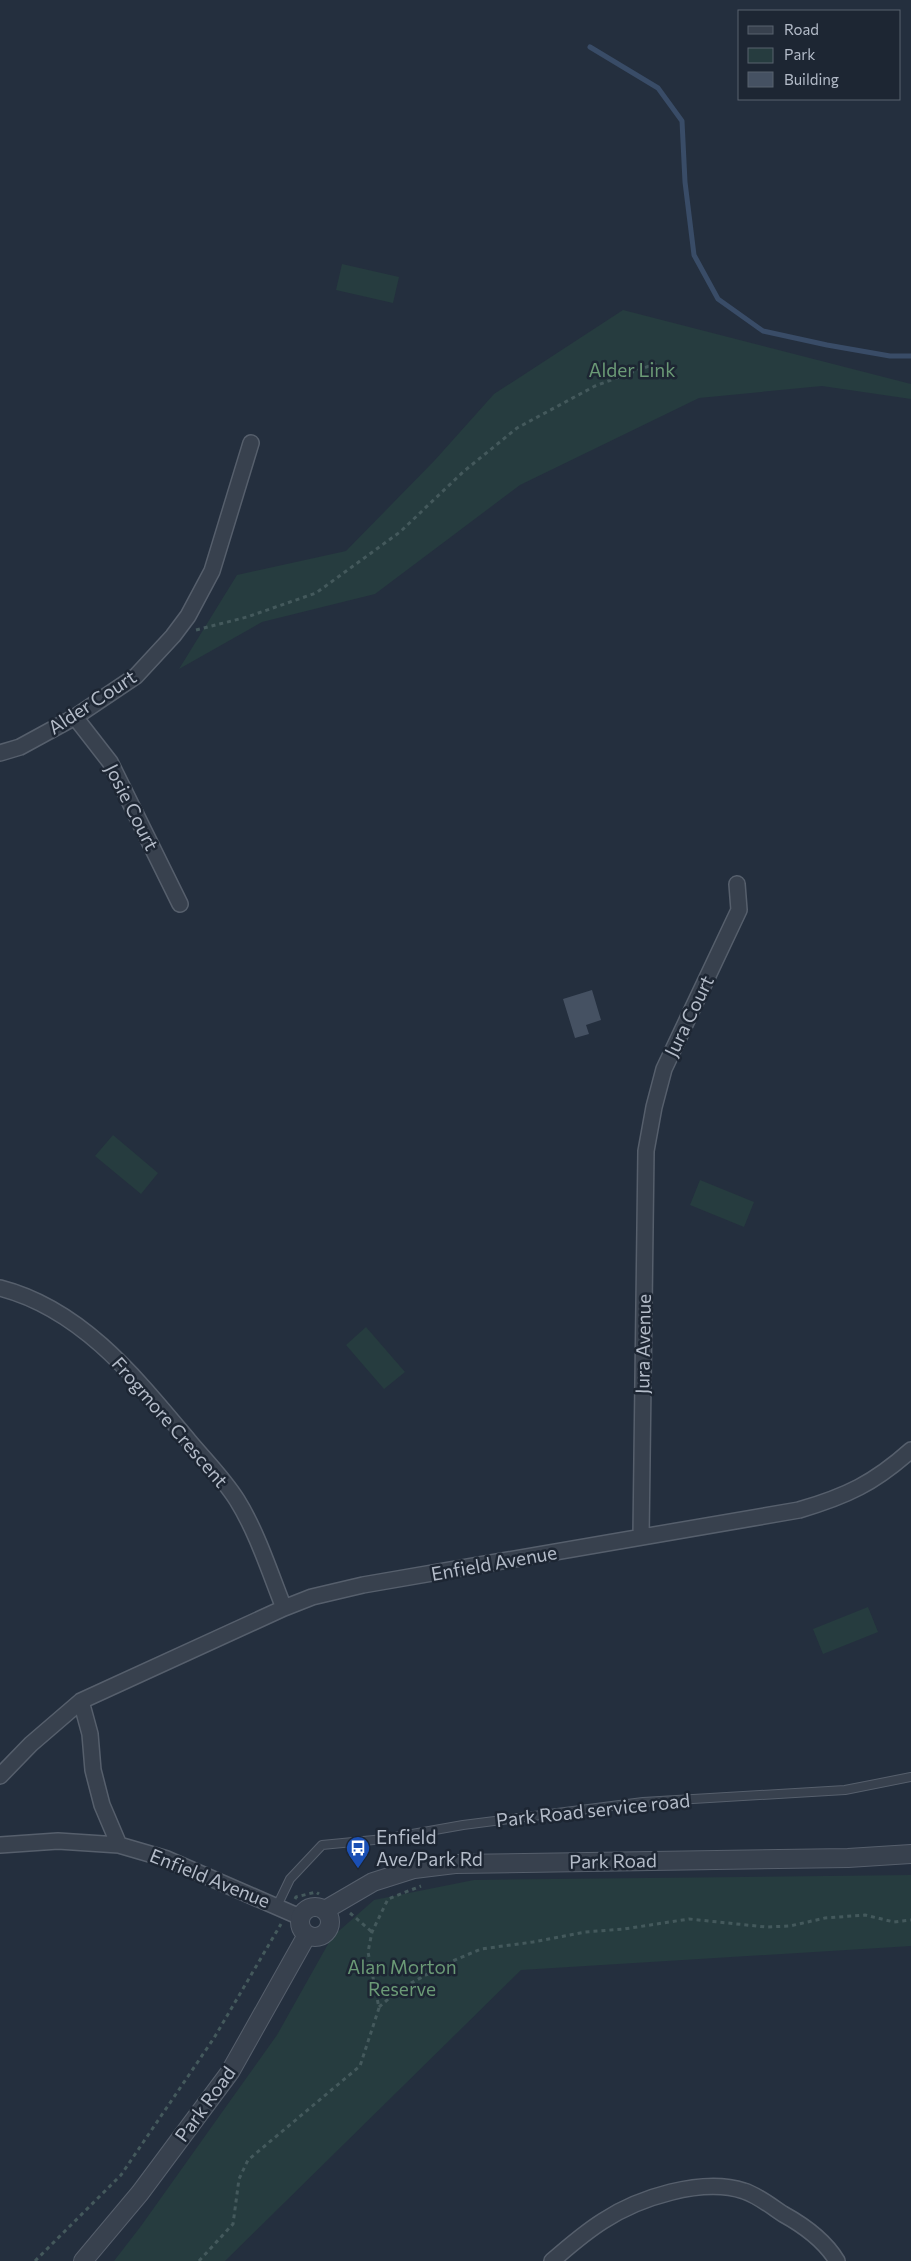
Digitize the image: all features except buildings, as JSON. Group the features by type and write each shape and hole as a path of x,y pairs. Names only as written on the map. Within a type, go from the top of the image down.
{"street":[{"name":"Alder Court","path":"0,753 20,747 75,717 136,676 174,636 188,616 212,571 251,443"},
{"name":"Josie Court","path":"75,717 110,762 180,904"},
{"name":"Jura Court","path":"646,1152 664,1069 739,910 737,884"},
{"name":"Jura Avenue","path":"641,1537 646,1152"},
{"name":"Frogmore Crescent","path":"0,1288 35,1301 59,1314 91,1337 120,1362 143,1386 237,1501 284,1608"},
{"name":"Enfield Avenue","path":"0,1776 31,1744 81,1701 284,1608 318,1596 363,1585 799,1510 830,1501 864,1486 889,1469 911,1450"},
{"path":"81,1701 90,1734 93,1770 102,1805 119,1844"},
{"name":"Enfield Avenue","path":"4,1843 58,1841 119,1844 167,1859 288,1911"},
{"name":"Park Road","path":"331,1907 373,1882 414,1869 455,1864 848,1858 911,1854"},
{"path":"316,1906 331,1907 329,1929 326,1933 316,1938 306,1935 288,1911 316,1906"},
{"name":"Park Road","path":"83,2261 140,2193 230,2072 306,1935"},
{"path":"552,2261 574,2241 615,2213 660,2196 702,2186 744,2191 754,2196 813,2235 828,2248 837,2261"}],"lane":[{"name":"Park Road service road","path":"288,1911 290,1880 322,1845 384,1839 463,1825 643,1802 846,1790 911,1777"}],"path":[{"path":"174,636 247,617 316,593 400,532 462,472 517,428 595,386 660,362"},
{"path":"35,2261 121,2175 214,2038 296,1897 316,1892 331,1907 372,1932"},
{"path":"199,2261 233,2224 239,2179 248,2160 360,2066 379,2008 368,1952 372,1932 388,1899"},
{"path":"379,2008 400,1989 481,1949 585,1932 624,1929 689,1919 766,1927 790,1926 825,1918 865,1916 894,1922 911,1920"}],"green space":[{"path":"342,264 399,277 393,303 336,290"},
{"name":"Alder Link","path":"623,310 911,384 911,399 822,386 699,398 520,485 375,594 262,622 179,669 237,575 346,551 435,460 494,394"},
{"path":"113,1135 158,1173 141,1194 95,1156"},
{"path":"700,1180 754,1202 744,1227 690,1205"},
{"path":"366,1327 405,1372 384,1389 346,1345"},
{"path":"868,1607 878,1632 823,1654 813,1629"},
{"name":"Alan Morton Reserve","path":"911,1875 911,1946 521,1970 225,2261 114,2261 277,2035 332,1937 374,1900 474,1880"}],"waterway":[{"path":"590,47 658,88 682,121 685,182 694,255 718,299 763,331 890,356 911,356"}],"place":[{"name":"Enfield Ave/Park Rd","path":"358,1869"}]}
